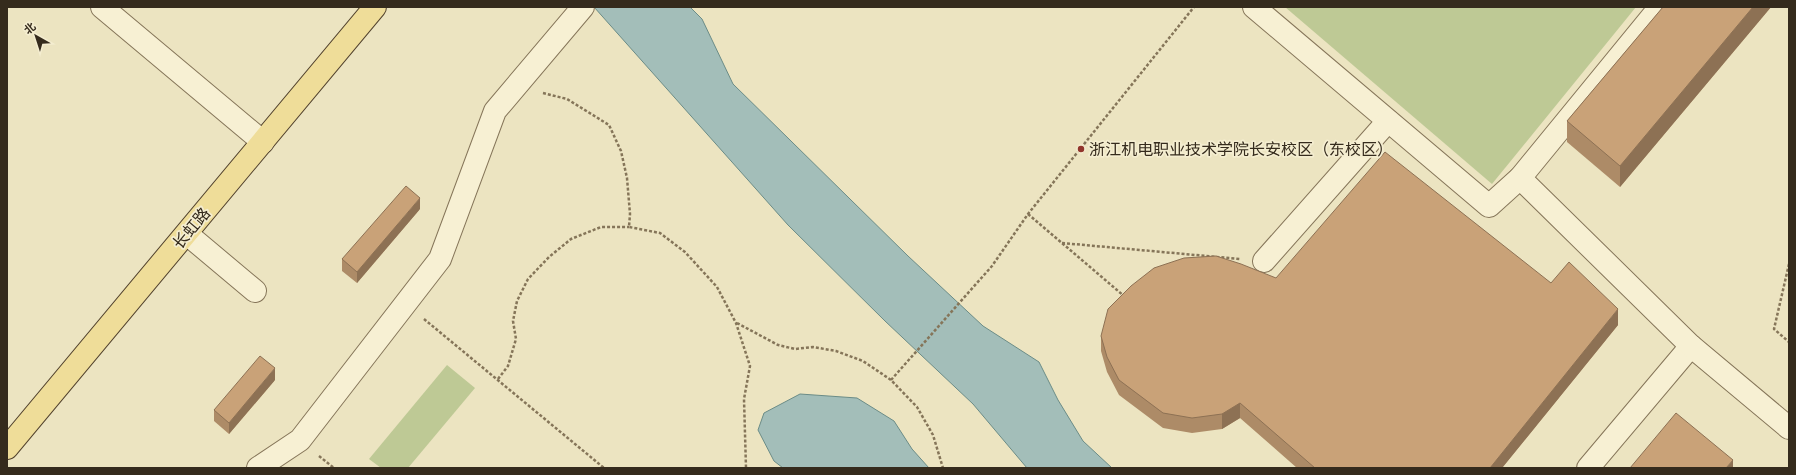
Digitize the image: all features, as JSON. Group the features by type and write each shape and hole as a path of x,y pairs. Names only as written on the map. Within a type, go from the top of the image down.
{"main road":[{"name":"长虹路","path":"7,448 375,7"}],"street":[{"path":"102,7 263,142"},
{"path":"258,468 300,440 440,259 495,112 583,7"},
{"path":"1254,7 1489,206 1520,178 1660,7"},
{"path":"1264,261 1388,121"},
{"path":"1520,178 1691,346 1789,428"},
{"path":"187,234 255,291"},
{"path":"1588,468 1691,346"}],"path":[{"path":"891,379 992,266 1028,214 1194,7"},
{"path":"517,86 567,99 609,125 621,151 627,178 630,214 629,227"},
{"path":"1028,214 1125,297"},
{"path":"498,379 508,366 516,339 513,320 517,301 528,279 549,257 571,239 601,227 629,227 660,233 685,252 717,287 736,323 750,366 744,399 746,468"},
{"path":"1062,243 1264,261"},
{"path":"1789,264 1774,329 1789,342"},
{"path":"406,303 604,468"},
{"path":"736,323 778,345 795,349 813,347 836,351 863,361 891,379 917,407 933,435 943,468"}],"green space":[{"path":"1285,7 1636,7 1492,184"},
{"path":"447,365 475,388 408,468 381,468 369,459"}],"water":[{"path":"594,7 690,7 702,19 733,84 908,256 983,326 1039,362 1058,400 1083,441 1112,468 1027,468 973,404 885,321 788,225"},
{"path":"800,394 857,398 894,421 912,449 929,468 783,468 774,461 758,430 764,413"}],"building":[{"path":"1663,7 1753,7 1620,166 1567,121"},
{"path":"1385,152 1551,283 1569,262 1618,309 1490,468 1315,468 1240,403 1222,414 1192,418 1163,413 1119,380 1107,357 1101,336 1108,309 1131,286 1154,268 1184,258 1216,256 1276,278"},
{"path":"406,186 420,198 357,272 342,259"},
{"path":"260,356 275,368 229,423 214,410"},
{"path":"1676,413 1733,460 1726,468 1630,468"}],"place":[{"name":"浙江机电职业技术学院长安校区（东校区）","path":"1081,149"}]}
